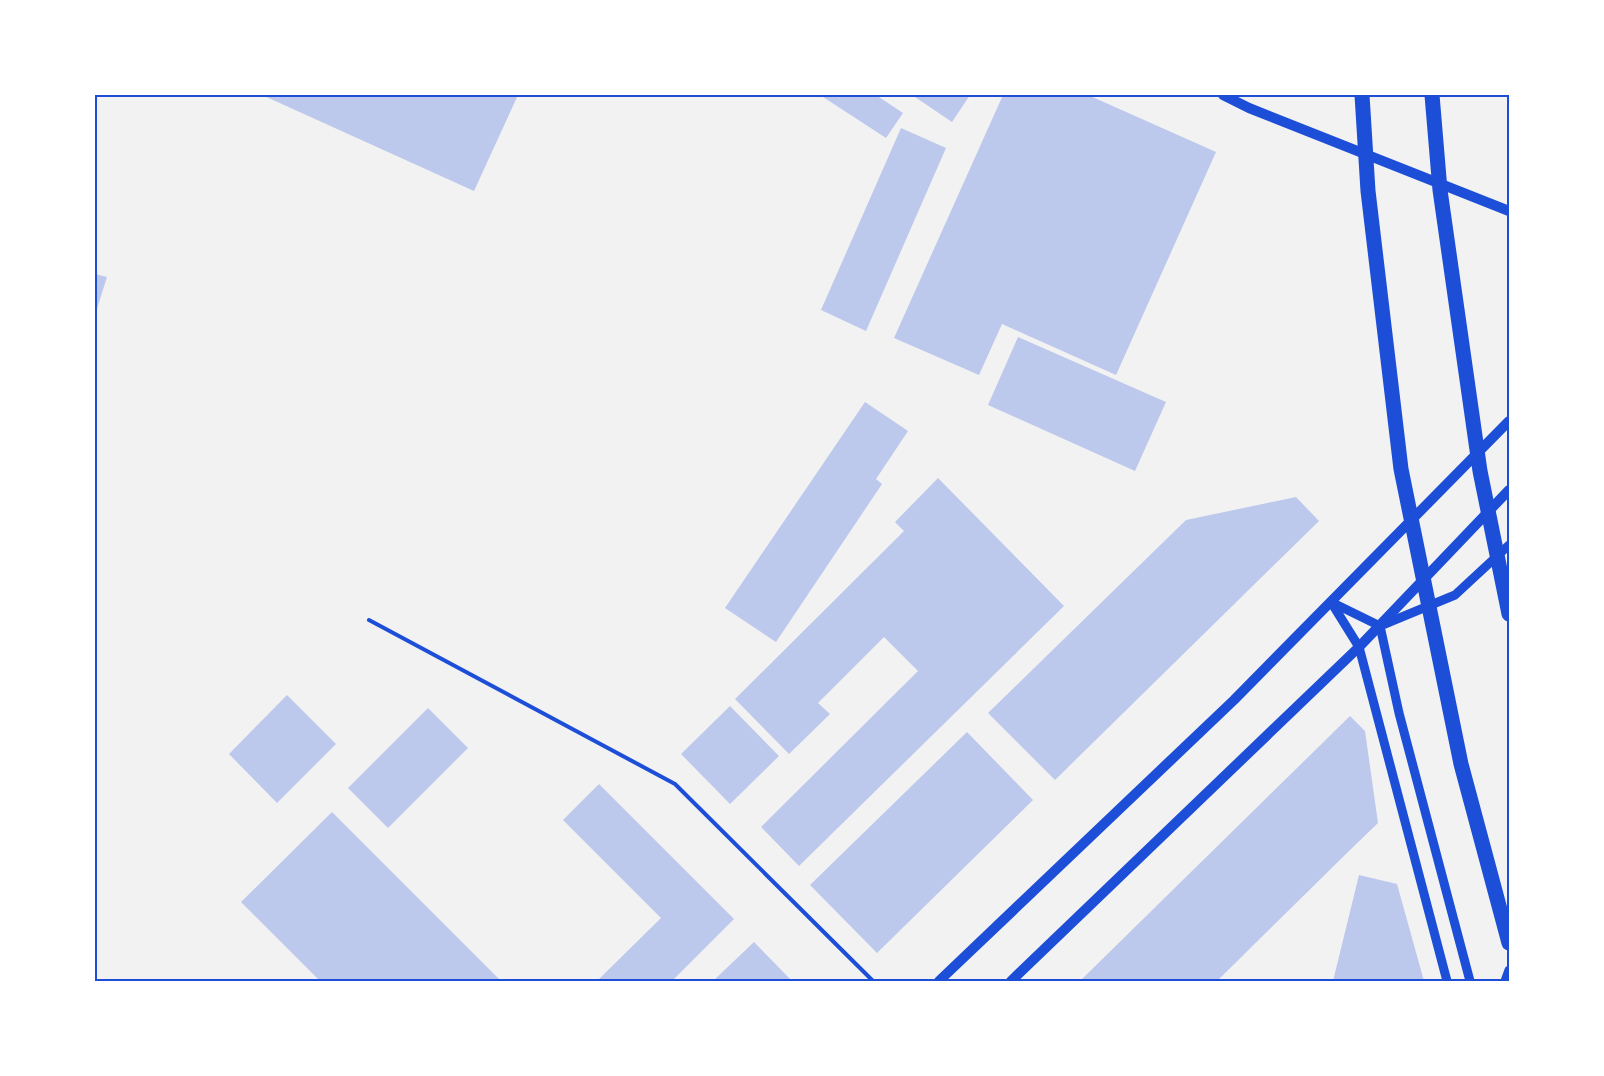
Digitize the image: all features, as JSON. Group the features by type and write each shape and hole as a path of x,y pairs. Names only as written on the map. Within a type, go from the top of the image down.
{"highway":[{"path":"1362,95 1368,191 1401,469 1461,764 1509,943"},
{"path":"1432,95 1440,190 1480,471 1509,614"}],"main road":[{"path":"1223,95 1248,108 1509,211"},
{"path":"939,981 1234,700 1509,421"},
{"path":"1011,981 1359,647 1509,490"}],"street":[{"path":"1331,602 1380,626 1455,595 1509,545"},
{"path":"1331,602 1359,647 1447,981"},
{"path":"1380,626 1399,713 1470,981"},
{"path":"1505,981 1509,970"}],"lane":[{"path":"369,620 675,784 873,981"}],"building":[{"path":"262,95 518,95 474,191"},
{"path":"820,95 876,95 903,113 886,138"},
{"path":"912,95 970,95 952,122"},
{"path":"1003,95 1088,95 1216,152 1116,375 1002,324 979,375 894,338"},
{"path":"901,128 946,148 866,331 821,310"},
{"path":"95,274 107,277 95,315"},
{"path":"1018,337 1166,402 1135,471 988,405"},
{"path":"865,402 908,431 876,479 882,484 776,642 725,608"},
{"path":"938,478 1064,606 799,866 761,827 918,671 884,637 818,703 830,714 789,754 735,699 904,531 895,522"},
{"path":"1296,497 1319,521 1055,780 988,713 1186,520"},
{"path":"287,695 336,744 277,803 229,754"},
{"path":"730,706 779,756 730,804 681,754"},
{"path":"428,708 468,748 388,828 348,788"},
{"path":"1350,716 1365,731 1378,823 1217,981 1080,981"},
{"path":"967,732 1033,800 877,953 810,885"},
{"path":"599,784 734,919 672,981 597,981 661,918 563,820"},
{"path":"332,812 501,981 320,981 241,902"},
{"path":"1359,875 1397,884 1424,981 1333,981"},
{"path":"754,942 792,981 713,981"}]}
